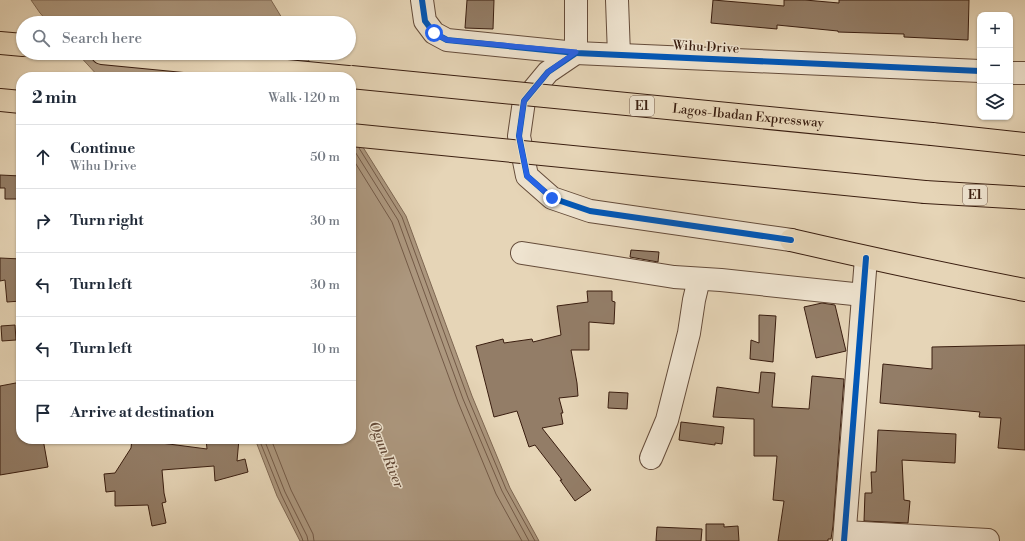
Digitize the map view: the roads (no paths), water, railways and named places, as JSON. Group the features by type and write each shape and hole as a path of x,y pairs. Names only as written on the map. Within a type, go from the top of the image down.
{"main road":[{"path":"0,43 16,44"},
{"name":"Lagos-Ibadan Expressway","path":"174,60 298,72"},
{"name":"Lagos-Ibadan Expressway","path":"356,78 1025,144"},
{"path":"0,100 16,102"},
{"name":"E1","path":"356,135 925,192 1025,198"},
{"path":"791,240 950,276 1025,290"}],"street":[{"name":"Wihu Drive","path":"422,0 425,21 434,33 447,40 619,55 977,71"},
{"path":"576,0 576,52 548,72 524,101 519,136 527,176 552,198 590,211 791,240"},
{"path":"617,0 619,55"},
{"path":"1013,73 1025,73"},
{"path":"522,253 674,278 699,278 863,295"},
{"path":"866,258 845,536 988,540"},
{"path":"651,458 667,420 689,332 699,278"}],"water":[{"path":"31,0 271,0 281,16 43,16"},
{"path":"83,60 308,60 316,72 94,72"},
{"name":"Ogun River","path":"356,136 406,216 472,396 510,488 539,541 300,541 277,496 257,444 356,444"}]}
